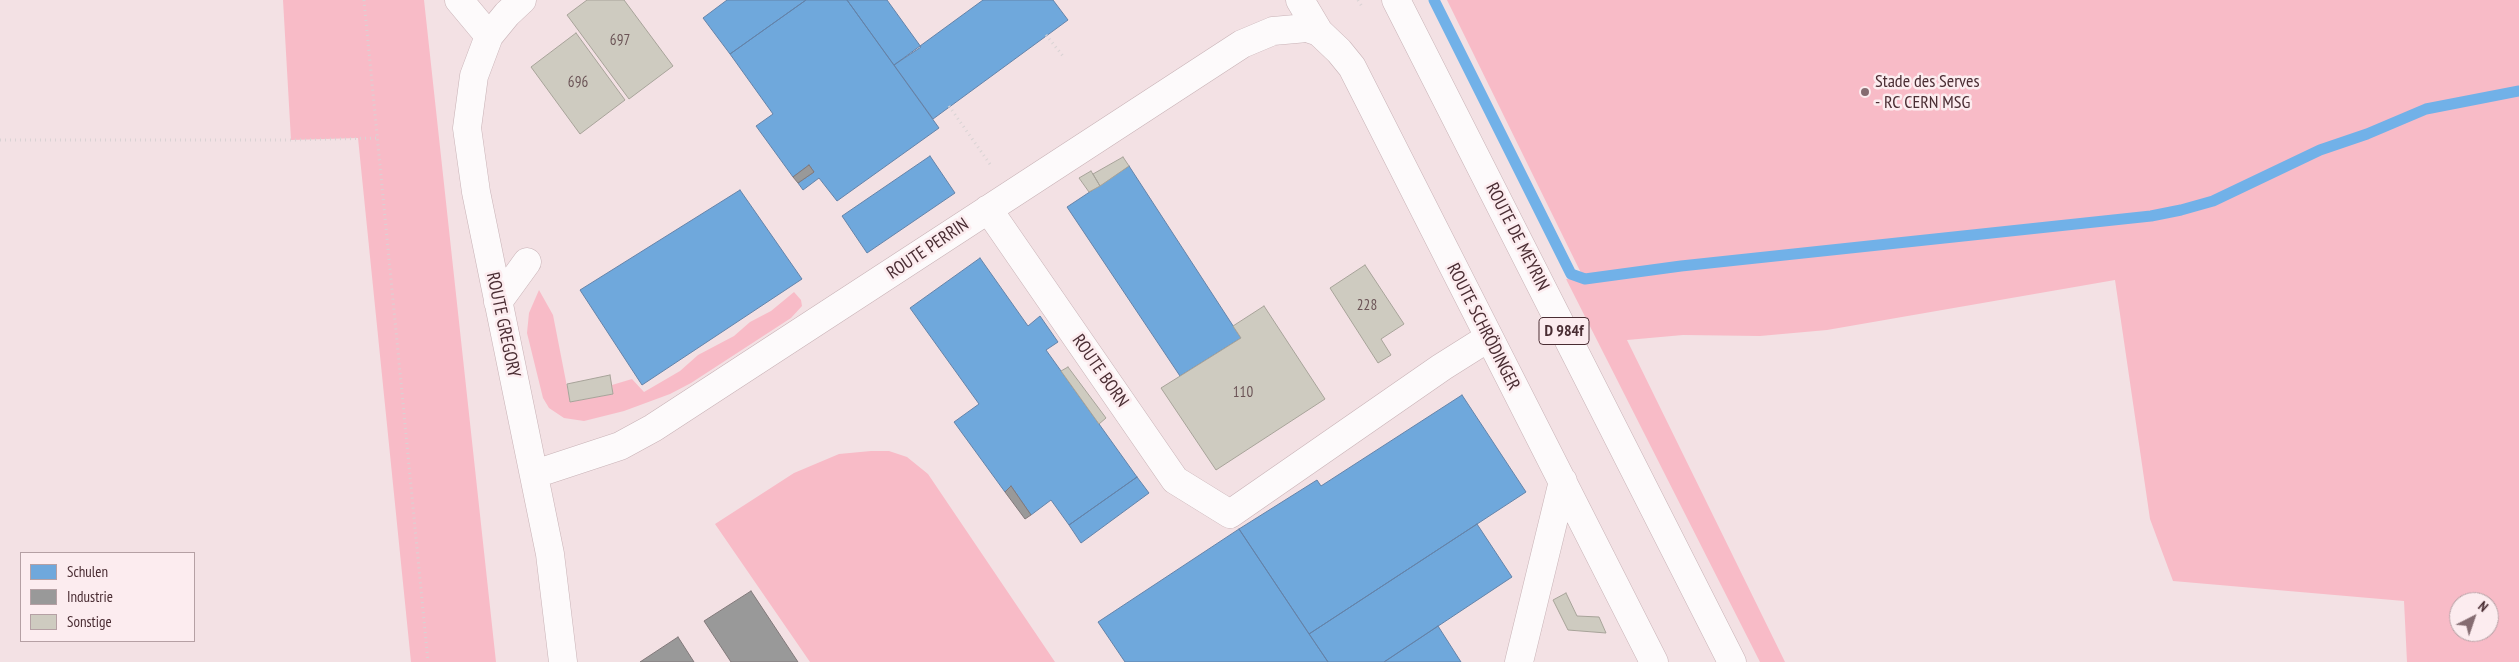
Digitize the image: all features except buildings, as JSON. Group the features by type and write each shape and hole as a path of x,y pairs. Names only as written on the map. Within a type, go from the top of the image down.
{"street":[{"path":"459,0 489,36 522,0"},
{"name":"ROUTE SCHRÖDINGER","path":"1300,0 1319,32 1339,51 1352,67 1654,662"},
{"name":"ROUTE DE MEYRIN","path":"1396,0 1732,662"},
{"name":"ROUTE PERRIN","path":"535,474 620,446 652,428 829,304 988,209 1242,44 1273,31 1307,28 1319,32"},
{"name":"ROUTE GREGORY","path":"489,36 474,76 467,128 476,192 550,554 563,662"},
{"name":"ROUTE BORN","path":"988,209 1175,480 1230,514 1488,338"},
{"path":"498,302 527,262"},
{"path":"1519,662 1563,481"}],"path":[{"path":"364,0 428,662"},
{"path":"1046,35 1063,56"},
{"path":"949,106 1011,193"},
{"path":"0,140 291,140 377,138"}],"shaded area":[{"path":"283,0 424,0 496,662 411,662 358,138 291,140"},
{"path":"1447,0 2519,0 2519,662 2407,662 2404,601 2173,581 2150,519 2115,280 1827,330 1760,336 1683,335 1627,340 1785,662 1760,662 1566,279 1584,279"},
{"path":"539,290 553,315 570,402 613,394 612,385 632,379 644,392 680,371 698,355 734,336 750,322 771,311 794,292 801,300 802,306 791,318 691,383 670,394 624,411 584,421 564,418 549,408 543,398 527,333 529,313"},
{"path":"889,451 907,457 928,474 1055,662 810,662 715,524 794,473 839,454"}],"waterway":[{"path":"1434,0 1571,274 1585,279 1681,266 2151,216 2181,210 2213,201 2320,150 2367,134 2426,109 2519,91"}],"place":[{"name":"Stade des Serves - RC CERN MSG","path":"1865,92"}]}
